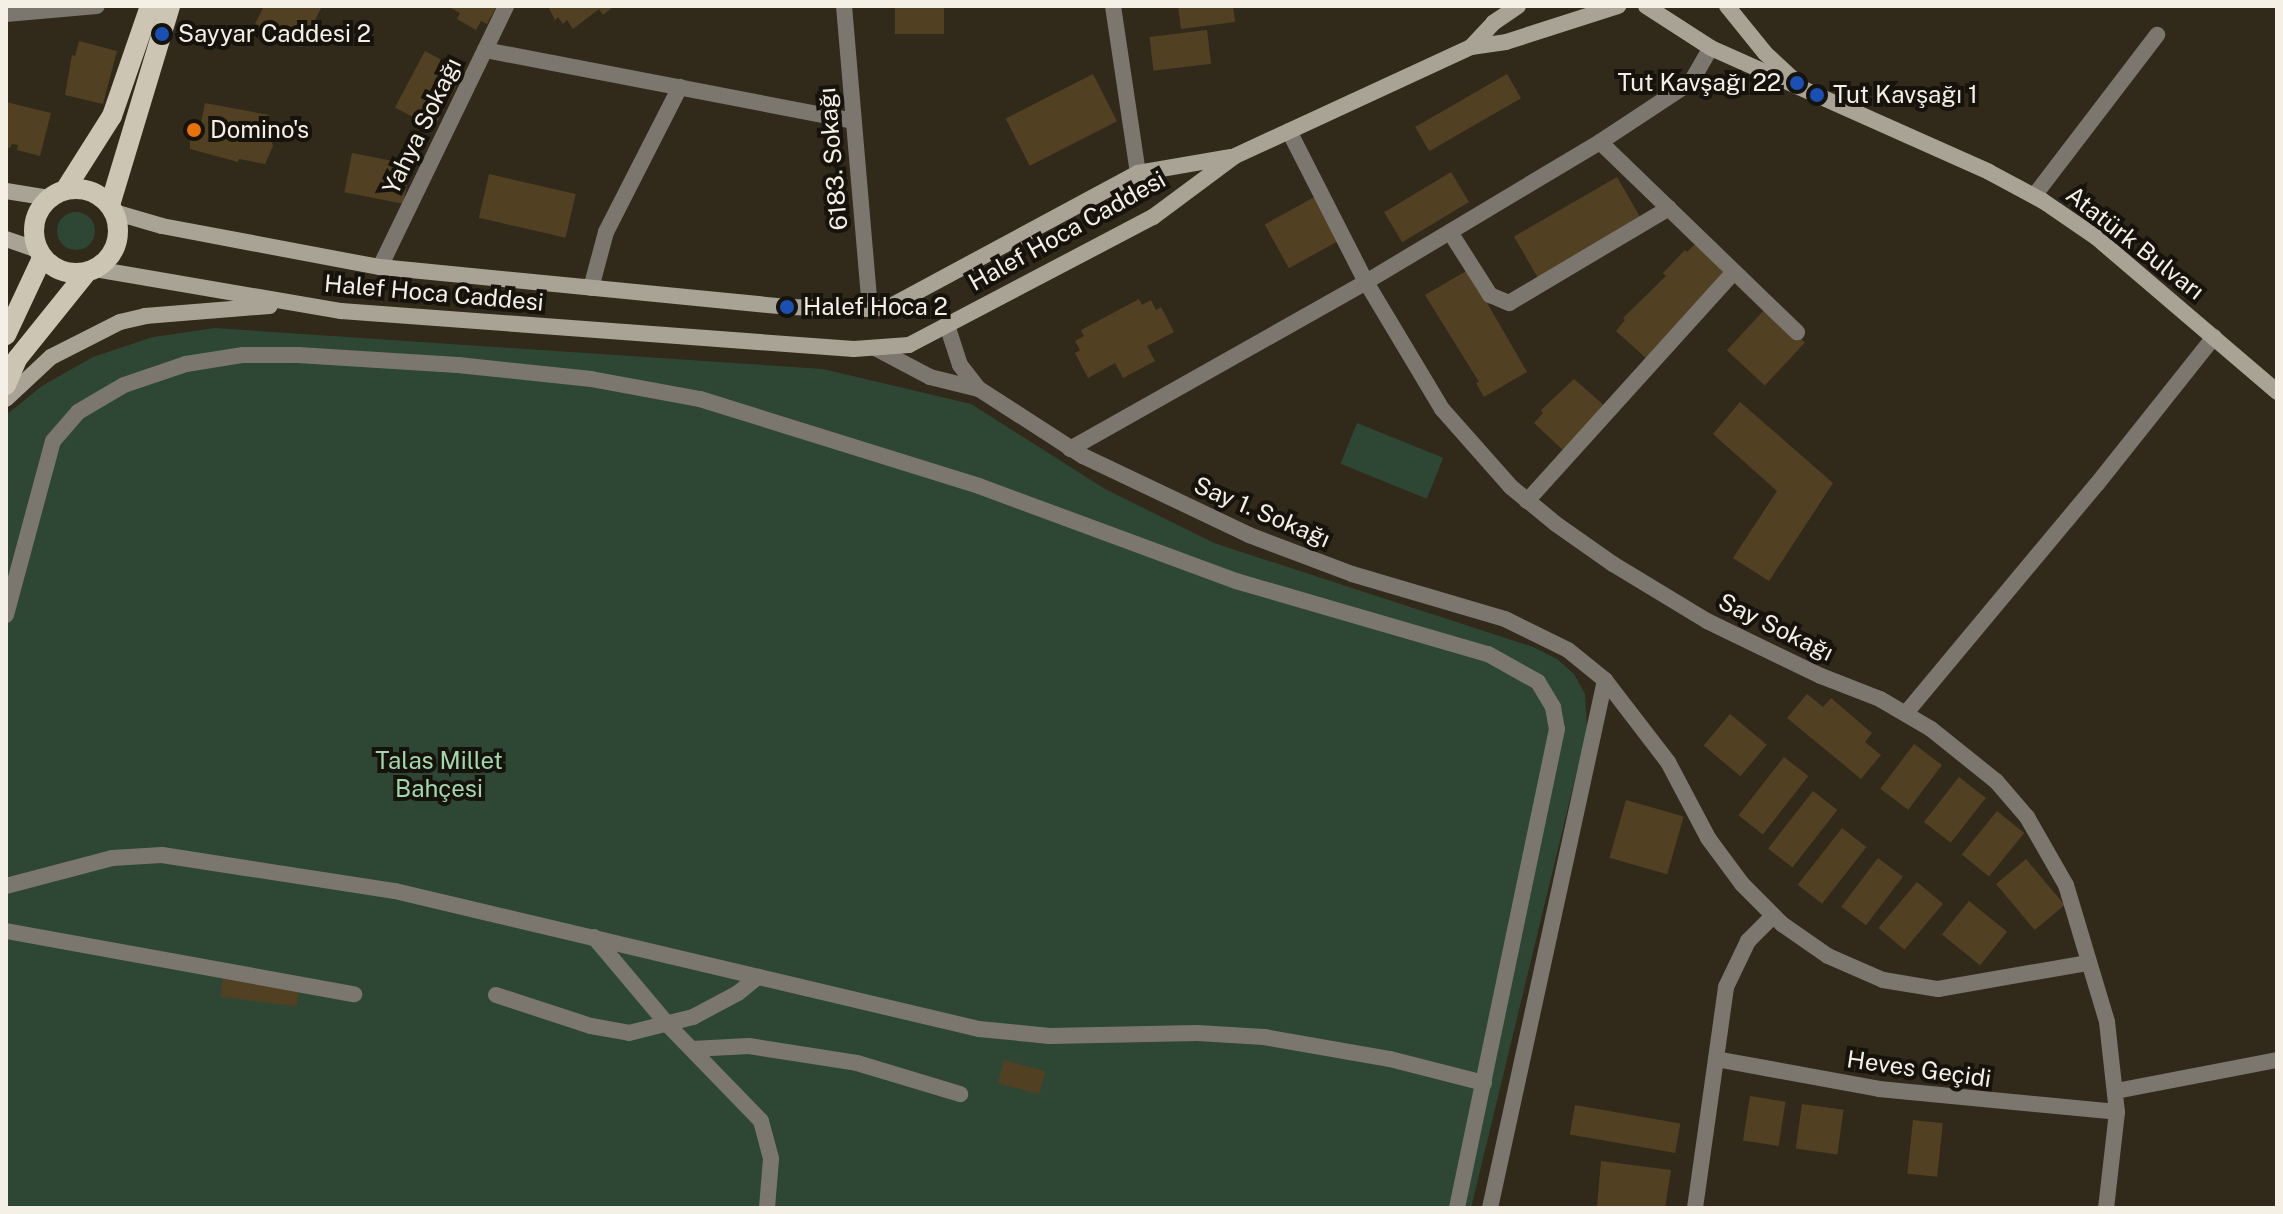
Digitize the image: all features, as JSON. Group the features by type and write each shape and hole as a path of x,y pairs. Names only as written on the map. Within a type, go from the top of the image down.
{"main road":[{"path":"6,335 40,254 34,234 36,218 57,194 112,116 150,6"},
{"path":"112,209 170,6"},
{"path":"1471,47 1493,23 1518,6"},
{"path":"1235,156 1471,47 1506,42 1618,6"},
{"path":"1646,6 1662,20 1711,48 1817,95"},
{"path":"1727,6 1765,53 1797,83 1817,95"},
{"name":"Atatürk Bulvarı","path":"1817,95 2034,196 2097,238 2277,392"},
{"name":"Halef Hoca Caddesi","path":"112,209 177,229 380,267 787,307 870,309 889,307 1138,173 1235,156"},
{"name":"Halef Hoca Caddesi","path":"91,271 341,311 875,348 909,345 1153,217 1235,156"},
{"path":"6,191 57,194 90,191 112,209 118,228 116,245 108,259 91,271 17,359 6,385"},
{"path":"6,239 40,254 62,272 91,271"},
{"path":"6,399 51,357 120,322 145,316 297,304"}],"street":[{"path":"6,14 97,6"},
{"name":"Yahya Sokağı","path":"380,267 506,6"},
{"name":"6183. Sokağı","path":"844,6 870,309"},
{"path":"1113,6 1138,173"},
{"path":"2034,196 2157,35"},
{"path":"1070,449 1366,282 1600,142 1691,82 1711,48"},
{"path":"485,50 853,121"},
{"path":"591,288 606,232 680,87"},
{"name":"Say Sokağı","path":"1289,131 1366,282 1442,409 1486,463 1527,501 1613,564 1707,621 1906,713 1979,765 2027,817 2066,885 2107,1022 2117,1112 2106,1208"},
{"path":"1600,142 1797,332"},
{"path":"1450,232 1490,295 1509,303 1669,208"},
{"path":"1527,501 1734,272"},
{"name":"Say 1. Sokağı","path":"947,325 960,365 979,389 1070,449 1195,511 1304,557 1527,627 1568,650 1605,680 1668,762 1724,862 1773,916 1805,941 1846,966 1883,980 1938,989 2087,963"},
{"path":"1906,713 2088,496 2214,337"},
{"path":"875,348 930,377 979,389"},
{"path":"6,615 53,441 90,403 134,381 186,364 271,354 458,365 627,384 760,415 994,491 1236,581 1488,654 1538,682 1553,707 1556,740 1457,1208"},
{"path":"1490,1208 1605,680"},
{"path":"6,886 112,858 162,855 395,891 979,1029 1050,1036 1197,1033 1264,1037 1390,1059 1484,1083"},
{"path":"1695,1208 1731,971 1748,941 1773,916"},
{"path":"6,931 354,994"},
{"path":"594,937 669,1026 761,1121 771,1159 767,1208"},
{"path":"496,995 591,1026 629,1033 669,1026 716,1006 758,977"},
{"path":"692,1049 749,1046 857,1063 960,1094"},
{"name":"Heves Geçidi","path":"1716,1059 1879,1089 2117,1112"},
{"path":"2116,1091 2277,1060"}],"green space":[{"path":"76,212 89,218 95,231 89,244 76,250 63,244 57,231 63,218"},
{"name":"Talas Millet Bahçesi","path":"215,328 823,369 971,404 1105,489 1214,543 1533,647 1557,659 1574,674 1585,694 1587,729 1471,1208 6,1208 6,415 42,386 93,357 153,337"},
{"path":"1357,423 1443,458 1427,499 1341,464"}],"building":[{"path":"264,6 322,6 302,47 255,24"},
{"path":"447,6 497,6 487,24 481,21 476,30 457,19 460,13"},
{"path":"548,6 614,6 603,15 599,9 573,29 567,20 563,24 558,17 555,20"},
{"path":"895,6 944,6 944,34 895,34"},
{"path":"1178,6 1233,6 1235,22 1181,29"},
{"path":"1207,30 1211,64 1154,71 1149,37"},
{"path":"79,41 117,51 103,104 65,95 72,55 75,56"},
{"path":"425,51 464,72 434,128 395,108"},
{"path":"1093,74 1117,121 1030,166 1006,118"},
{"path":"1507,74 1521,98 1429,151 1415,127"},
{"path":"6,102 51,113 40,156 17,150 18,145 6,147"},
{"path":"205,103 269,115 265,136 271,139 273,146 265,164 239,159 238,162 190,149 190,128 201,123"},
{"path":"352,153 411,164 403,204 344,192"},
{"path":"1451,172 1469,202 1402,242 1384,212"},
{"path":"489,174 576,194 566,238 479,218"},
{"path":"1617,177 1642,220 1539,280 1514,236"},
{"path":"1318,195 1342,239 1289,268 1265,225"},
{"path":"1697,242 1729,271 1648,360 1616,331 1625,320 1623,318 1666,276 1663,273"},
{"path":"1468,270 1527,372 1484,397 1476,383 1479,382 1425,295"},
{"path":"1139,299 1142,305 1151,300 1156,310 1161,307 1174,332 1147,346 1155,361 1123,378 1115,363 1088,378 1075,353 1080,350 1075,341 1084,336 1081,330"},
{"path":"1767,307 1805,342 1765,386 1727,350"},
{"path":"1574,379 1607,408 1566,453 1534,423 1543,413 1541,410"},
{"path":"1740,402 1833,483 1769,581 1733,558 1777,491 1713,434"},
{"path":"1807,694 1823,707 1831,698 1872,733 1865,742 1881,755 1861,779 1787,718"},
{"path":"1730,714 1767,745 1740,776 1704,745"},
{"path":"1914,744 1942,765 1908,810 1880,789"},
{"path":"1784,757 1808,776 1763,834 1738,815"},
{"path":"1959,777 1986,798 1951,843 1924,822"},
{"path":"1813,791 1837,810 1792,868 1768,849"},
{"path":"1626,800 1684,817 1667,874 1609,858"},
{"path":"1997,811 2024,833 1989,877 1962,855"},
{"path":"1842,828 1866,847 1822,904 1798,885"},
{"path":"1878,858 1903,877 1866,925 1841,907"},
{"path":"2026,859 2065,905 2035,930 1996,884"},
{"path":"1917,882 1943,904 1904,950 1878,928"},
{"path":"1969,901 2007,932 1980,965 1942,934"},
{"path":"223,974 299,983 297,1006 220,997"},
{"path":"1004,1060 1046,1071 1039,1094 998,1083"},
{"path":"1750,1096 1786,1102 1779,1146 1743,1140"},
{"path":"1802,1104 1844,1110 1837,1154 1796,1149"},
{"path":"1575,1105 1680,1124 1675,1153 1570,1135"},
{"path":"1913,1120 1943,1123 1937,1177 1907,1174"},
{"path":"1601,1161 1671,1170 1665,1208 1597,1206"}],"place":[{"name":"Sayyar Caddesi 2","path":"162,34"},
{"name":"Tut Kavşağı 22","path":"1797,83"},
{"name":"Tut Kavşağı 1","path":"1817,95"},
{"name":"Domino's","path":"194,130"},
{"name":"Halef Hoca 2","path":"787,307"}]}
